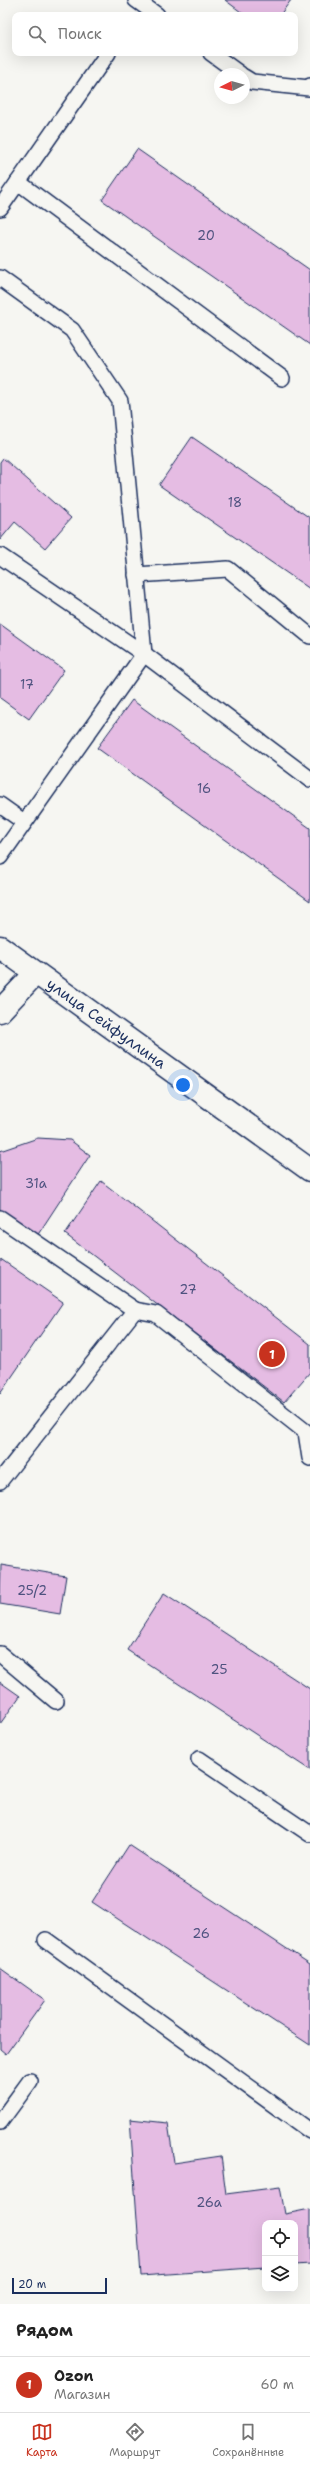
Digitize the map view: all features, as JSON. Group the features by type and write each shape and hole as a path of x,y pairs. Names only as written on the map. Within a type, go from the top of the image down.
{"street":[{"name":"улица Сейфуллина","path":"0,947 35,974 310,1170"},
{"path":"0,1011 35,974"}],"lane":[{"path":"137,6 150,12"},
{"path":"0,208 106,56"},
{"path":"214,56 231,68"},
{"path":"250,81 310,87"},
{"path":"18,182 282,378"},
{"path":"0,278 72,330 120,401 144,654 0,857"},
{"path":"0,556 144,654 310,777"},
{"path":"136,575 228,569 310,636"},
{"path":"0,805 24,822"},
{"path":"0,1218 134,1310 156,1314 306,1432 310,1458"},
{"path":"0,1481 134,1310"},
{"path":"0,1654 56,1701"},
{"path":"199,1759 310,1834"},
{"path":"46,1940 310,2131"},
{"path":"0,2122 30,2081"}],"building":[{"path":"225,0 291,0 282,12 241,12"},
{"path":"137,149 310,270 310,345 102,200"},
{"path":"192,437 310,518 310,589 159,485"},
{"path":"3,458 71,518 45,548 15,522 0,540 0,462"},
{"path":"0,624 64,670 29,719 0,698"},
{"path":"132,700 310,828 310,901 97,748"},
{"path":"38,1138 70,1140 90,1155 35,1239 0,1210 0,1151"},
{"path":"101,1181 310,1344 310,1372 284,1402 65,1234"},
{"path":"2,1260 63,1302 0,1394 0,1263"},
{"path":"1,1565 66,1576 60,1614 0,1604"},
{"path":"164,1593 310,1689 310,1770 127,1650"},
{"path":"0,1682 20,1696 0,1724"},
{"path":"129,1845 310,1964 310,2045 92,1902"},
{"path":"0,1968 45,2000 6,2054 0,2049"},
{"path":"130,2119 168,2123 174,2163 221,2156 226,2194 280,2187 285,2214 310,2209 310,2264 298,2265 298,2220 262,2220 262,2267 141,2276"}],"place":[{"name":"Ozon","path":"272,1354"}]}
